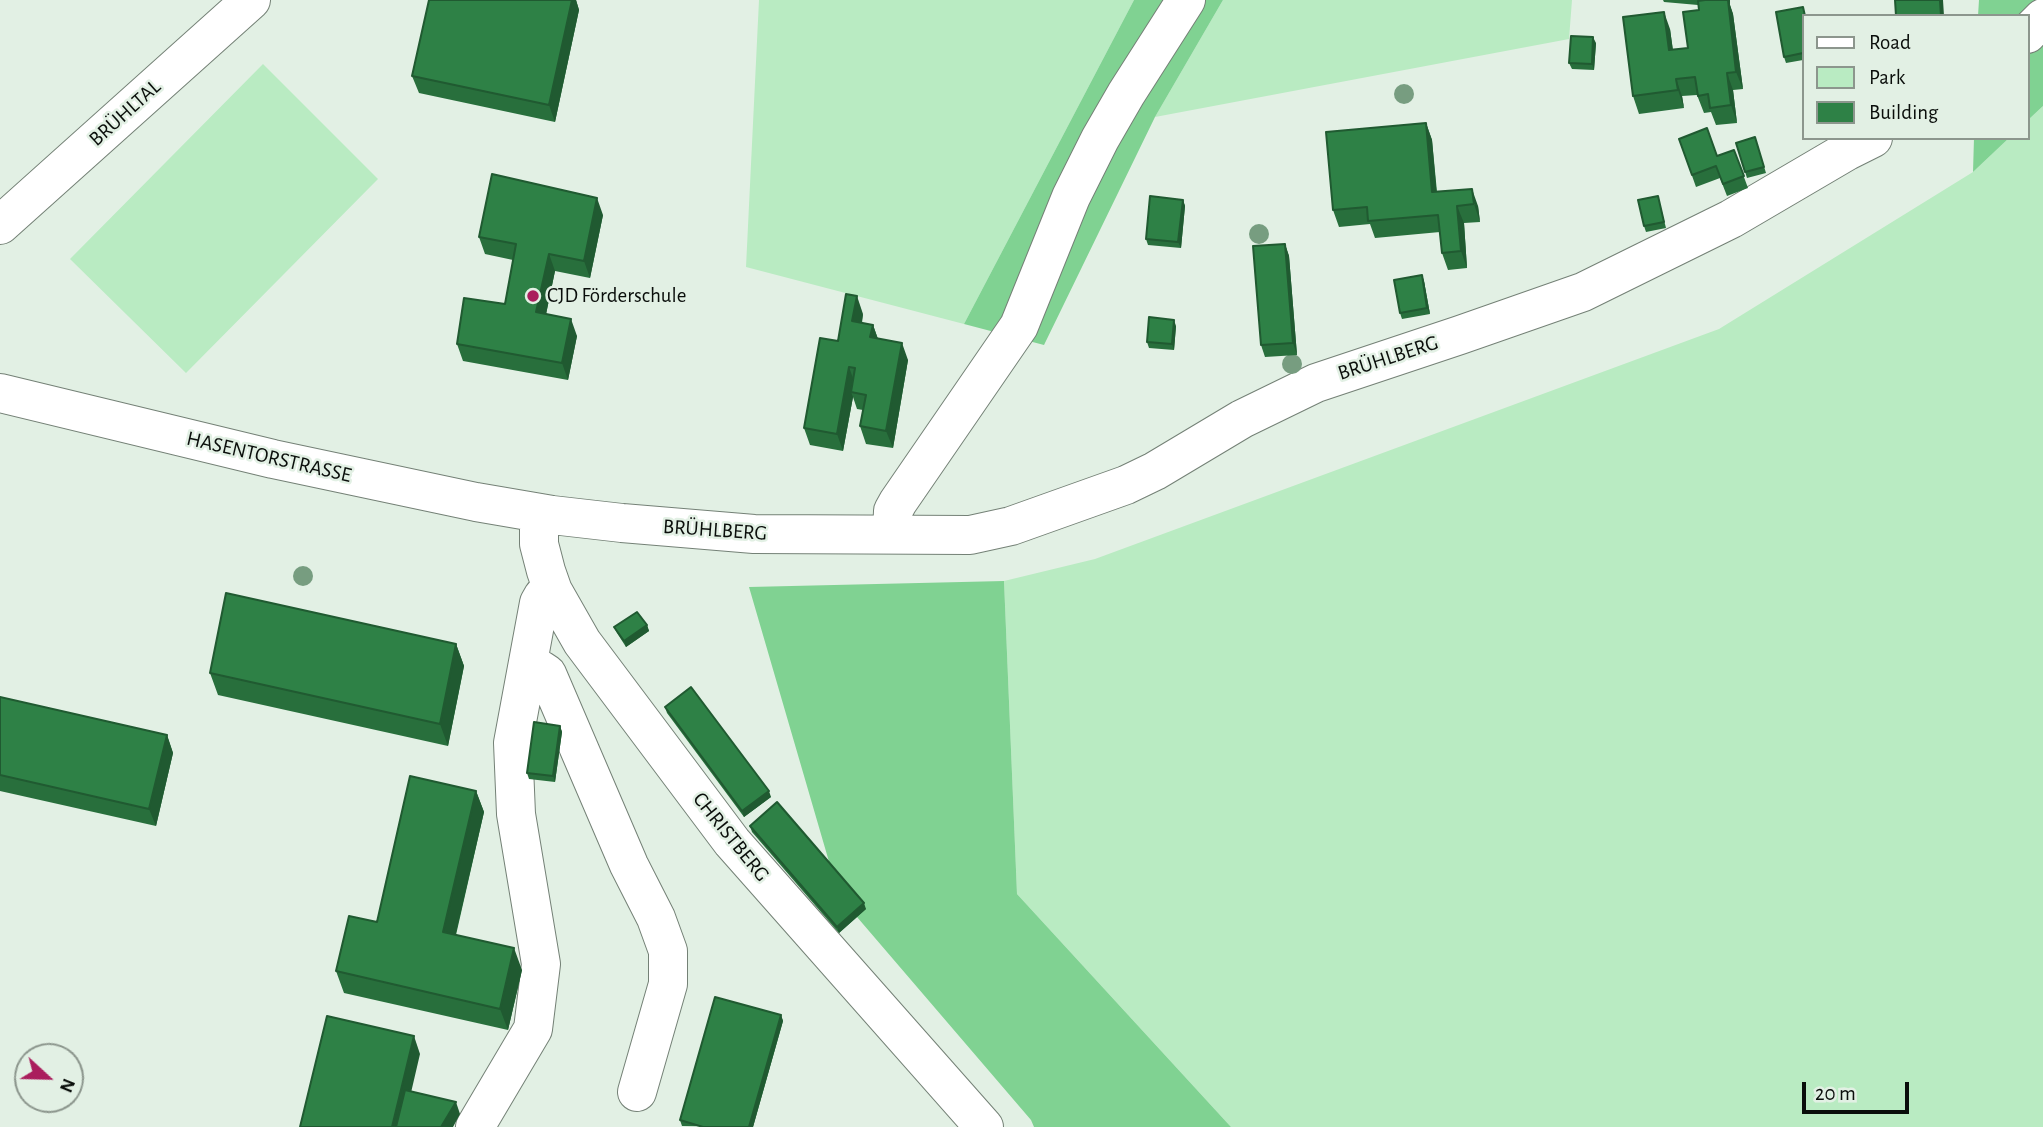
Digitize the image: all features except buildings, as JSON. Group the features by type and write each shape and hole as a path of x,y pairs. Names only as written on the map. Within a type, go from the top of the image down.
{"street":[{"name":"BRÜHLTAL","path":"0,225 251,0"},
{"path":"892,534 893,511 898,502 1019,326 1071,197 1100,139 1186,0"},
{"path":"2029,32 2043,18"},
{"name":"BRÜHLBERG","path":"539,513 735,533 951,536 984,533 1011,526 1115,490 1155,471 1242,419 1316,383 1502,321 1605,282 1731,219 1869,140"},
{"name":"HASENTORSTRASSE","path":"0,393 273,459 539,513"},
{"name":"CHRISTBERG","path":"539,513 539,544 553,590 582,642 732,842 984,1127"},
{"path":"475,1127 533,1029 541,964 516,814 513,743 539,603 543,596 553,590"},
{"path":"528,666 547,674 629,865 656,918 668,951 668,984 637,1092"}],"green space":[{"path":"759,0 1134,0 964,324 746,267"},
{"path":"1134,0 1223,0 1155,117 1044,345 964,324"},
{"path":"1223,0 1572,0 1569,39 1155,117"},
{"path":"1979,0 2043,0 2043,106 2029,119 2029,14 1978,14"},
{"path":"263,64 378,179 186,373 70,259"},
{"path":"2043,106 2043,1127 1231,1127 1017,894 1004,581 1095,559 1719,329 1973,172 2007,140 2029,140 2029,119"},
{"path":"1974,140 2007,140 1973,172"},
{"path":"1004,581 1017,894 1231,1127 1034,1127 1031,1120 839,896 749,587"}],"place":[{"name":"CJD Förderschule","path":"533,296"}]}
